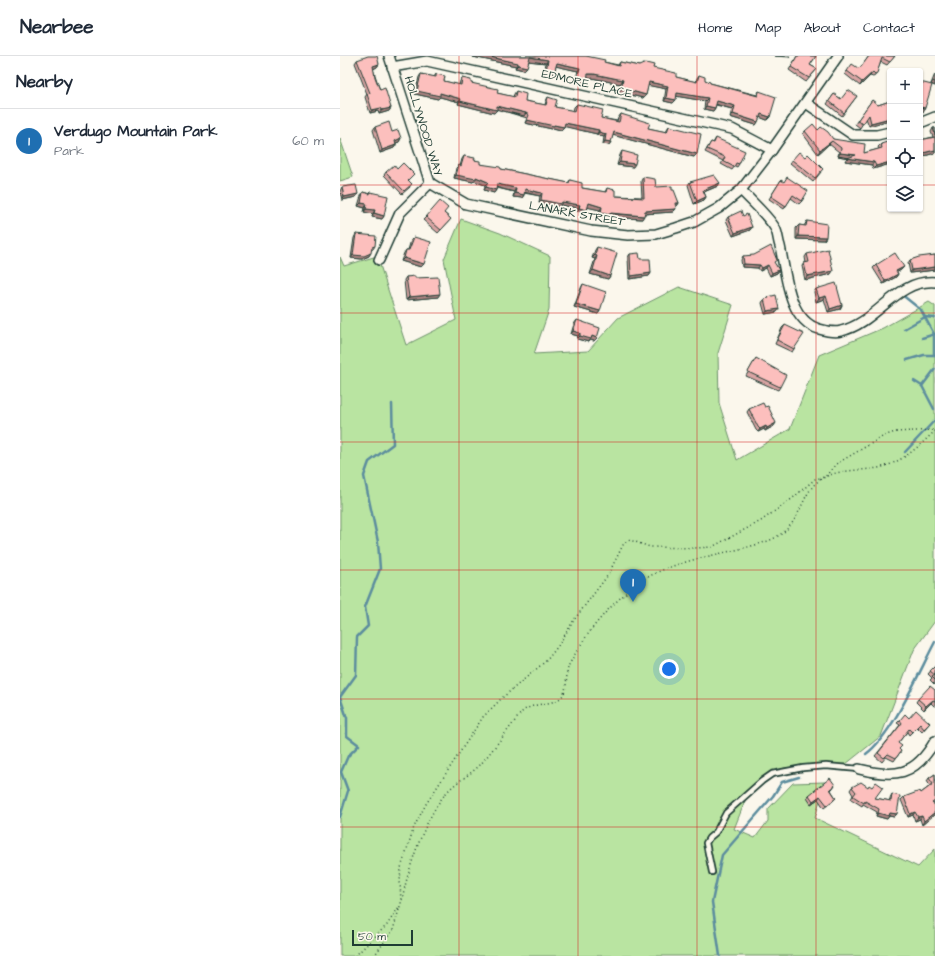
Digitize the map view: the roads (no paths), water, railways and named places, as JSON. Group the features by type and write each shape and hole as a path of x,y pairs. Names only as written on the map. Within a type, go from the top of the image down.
{"street":[{"name":"HOLLYWOOD WAY","path":"379,260 400,213 430,184 389,56"},
{"name":"LANARK STREET","path":"430,184 466,204 591,231 628,235 656,234 694,222 719,208 740,190 772,150 838,56"},
{"name":"EDMORE PLACE","path":"392,67 427,60 732,129 772,150"},
{"path":"806,103 852,135 877,136 887,133"},
{"path":"923,122 935,118"},
{"path":"740,190 776,228 794,306 801,318 816,328 838,332 851,329 866,320 905,289 916,283 935,282"},
{"path":"859,769 882,774 902,773 912,767 929,752 935,741"}],"lane":[{"path":"712,872 706,843 716,832 726,813 762,781 772,774 803,768 826,766 859,769"}],"waterway":[{"path":"901,294 921,310 934,334 934,355"},
{"path":"904,329 925,317 935,318"},
{"path":"922,338 935,334"},
{"path":"907,360 924,355 935,355"},
{"path":"922,386 935,369"},
{"path":"914,381 922,386 934,409"},
{"path":"340,817 348,791 341,772 348,756 359,745 347,736 347,718 340,697 356,675 357,637 368,626 365,607 380,569 378,542 364,476 369,462 393,444 392,404"},
{"path":"905,452 935,420"},
{"path":"866,754 886,733 913,686 935,642"},
{"path":"720,956 712,902 722,855 773,796 782,782 799,777"}],"place":[{"name":"Verdugo Mountain Park","path":"633,602"}]}
